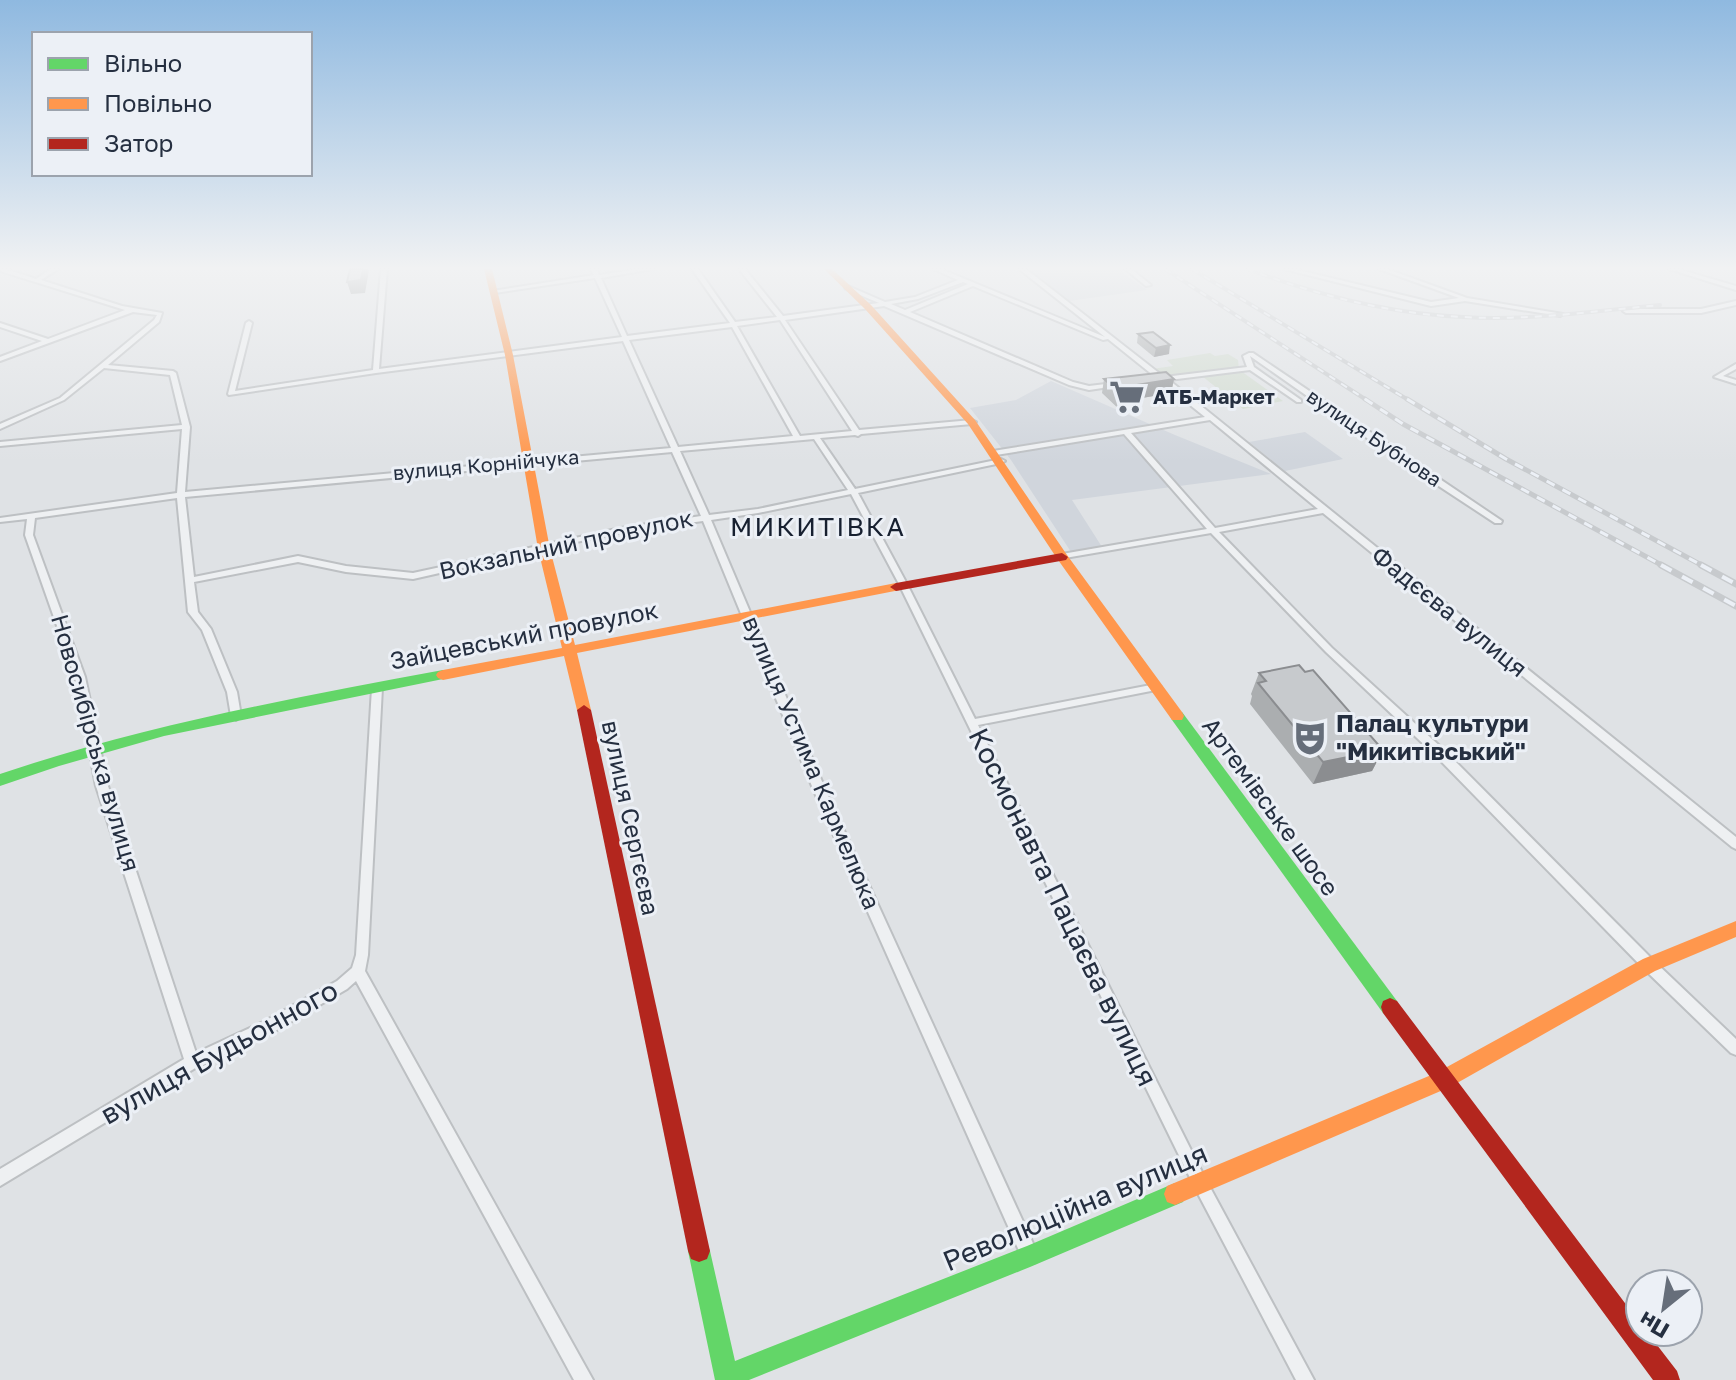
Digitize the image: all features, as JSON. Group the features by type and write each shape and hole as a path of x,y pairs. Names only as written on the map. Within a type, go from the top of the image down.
{"street":[{"path":"25,333 48,341"},
{"path":"0,359 69,333"},
{"path":"0,427 62,399 142,333"},
{"path":"246,333 231,394 376,371 674,333"},
{"path":"376,371 379,333"},
{"name":"вулиця Сергєєва","path":"504,333 544,549 571,649 726,1377"},
{"name":"вулиця Устима Кармелюка","path":"623,333 705,516 827,805 1030,1256"},
{"path":"739,333 798,439"},
{"path":"792,333 858,434"},
{"name":"Артемівське шосе","path":"892,333 972,422 998,457 1062,557 1156,687 1443,1080 1668,1380"},
{"path":"956,333 1081,387 1122,384"},
{"path":"1090,333 1118,345"},
{"path":"1103,333 1118,345"},
{"name":"Фадєєва вулиця","path":"1118,345 1736,844"},
{"name":"вулиця Бубнова","path":"1251,368 1246,356 1251,354 1498,521"},
{"path":"103,366 173,373 186,427 181,495 193,612 206,629 232,692 236,716"},
{"path":"1736,366 1717,377 1736,382"},
{"path":"1149,380 1251,368 1299,401"},
{"name":"Вокзальний провулок","path":"190,580 298,559 346,569 413,576 621,530 758,511 998,457 1211,418"},
{"name":"вулиця Корнійчука","path":"0,520 181,495 972,422"},
{"path":"0,444 186,427"},
{"path":"1126,432 1214,532 1329,650 1439,752 1649,965 1736,1048"},
{"name":"Космонавта Пацаєва вулиця","path":"816,437 853,491 903,584 1200,1183 1305,1380"},
{"path":"1062,557 1323,511"},
{"name":"Новосибірська вулиця","path":"31,517 29,535 80,677 102,786 192,1062"},
{"name":"Зайцевський провулок","path":"0,780 94,748 236,716 903,584 1062,557"},
{"path":"972,723 1156,687"},
{"name":"вулиця Будьонного","path":"0,1178 192,1062 270,1026 342,985 358,971 362,955 377,688"},
{"name":"Революційна вулиця","path":"726,1377 1030,1256 1443,1080 1649,965 1736,929"},
{"path":"358,971 584,1380"}],"shaded area":[{"path":"1210,353 1215,356 1228,354 1238,360 1239,369 1163,379 1152,369 1173,366 1167,360"},
{"path":"1241,371 1283,401 1243,409 1202,376"},
{"path":"1051,381 1271,474 1072,500 1104,550 1073,555 1011,460 970,408 1016,400"},
{"path":"1305,432 1343,459 1285,471 1249,442"}],"building":[{"path":"1155,333 1170,345 1156,348 1138,334"},
{"path":"1166,372 1174,379 1131,386 1142,396 1125,398 1104,379"},
{"path":"1299,665 1305,672 1313,670 1383,750 1323,762 1258,683 1266,681 1259,673"}],"railway":[{"path":"1264,333 1368,401"},
{"path":"1298,333 1410,401"},
{"path":"1365,399 1403,424 1665,567"},
{"path":"1407,399 1506,459 1705,567"},
{"path":"1661,565 1736,606"},
{"path":"1701,565 1736,584"}],"traffic: fast":[{"path":"0,780 54,761 164,731 443,675"},
{"path":"1177,716 1390,1007"},
{"path":"699,1251 726,1377 1030,1256 1175,1194"}],"traffic: slow":[{"path":"504,333 544,549 584,710"},
{"path":"892,333 972,422 1062,557 1177,716"},
{"path":"443,675 896,587"},
{"path":"1175,1194 1443,1080 1649,965 1736,929"}],"traffic: jam":[{"path":"896,587 1062,557"},
{"path":"584,710 699,1251"},
{"path":"1390,1007 1668,1380"}],"place":[{"name":"АТБ-Маркет","path":"1127,397"},
{"name":"Палац культури \"Микитівський\"","path":"1310,738"}],"district":[{"name":"МИКИТІВКА","path":"818,527"}]}
